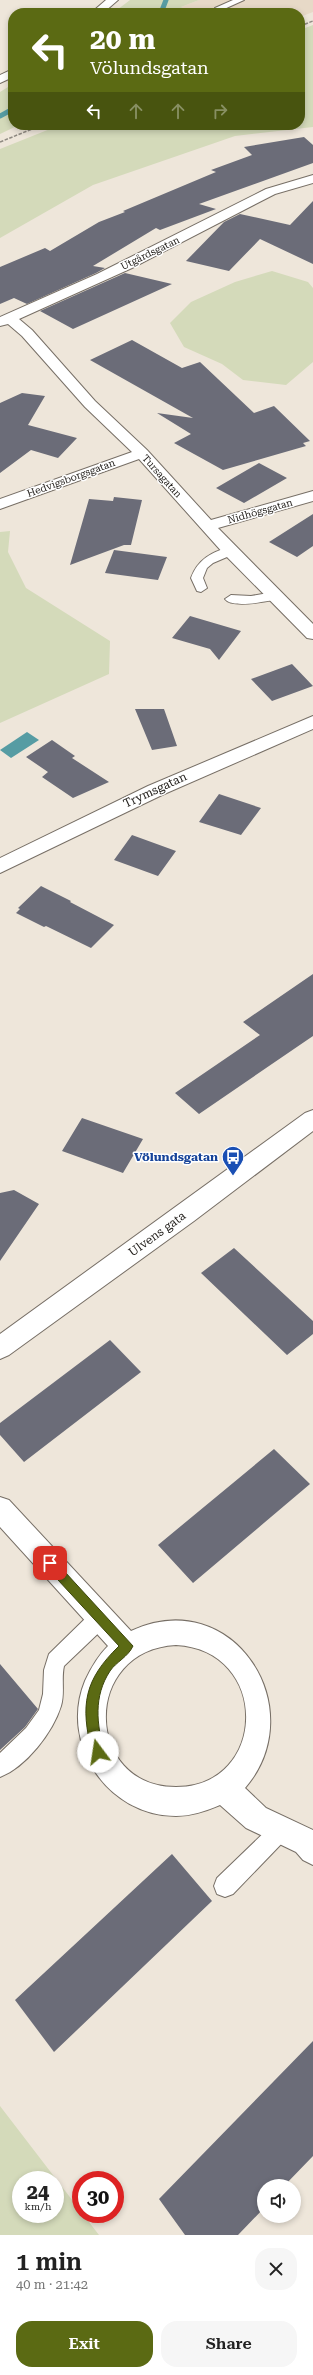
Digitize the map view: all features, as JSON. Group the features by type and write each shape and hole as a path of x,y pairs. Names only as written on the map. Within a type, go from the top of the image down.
{"street":[{"path":"103,8 113,0"},
{"name":"Utgårdsgatan","path":"5,320 97,279 299,181 313,179"},
{"name":"Tursagatan","path":"5,320 27,333 90,404 142,453 230,551 313,634"},
{"name":"Hedvigsborgsgatan","path":"0,504 142,453"},
{"name":"Nidhögsgatan","path":"207,526 313,496"},
{"name":"Trymsgatan","path":"0,866 66,832 210,765 313,722"},
{"name":"Ulvens gata","path":"0,1348 186,1214 313,1119"},
{"path":"0,1509 127,1646"},
{"path":"180,1631 208,1637 232,1653 254,1682 261,1710 258,1740 246,1767 224,1788 206,1797 176,1803 146,1797 120,1781 98,1752 91,1723 93,1693 106,1666 127,1646 151,1635 180,1631"},
{"path":"224,1788 256,1818 280,1831 311,1843"}],"lane":[{"path":"219,8 240,0"},
{"path":"201,588 197,578 200,567 208,558 230,551"},
{"path":"232,599 251,600 274,596"},
{"path":"0,1767 32,1740 46,1719 53,1694 51,1677 57,1660 100,1618"},
{"path":"225,1886 280,1831"}],"shaded area":[{"path":"199,0 313,0 313,12 305,15 305,8 181,7"}],"green space":[{"path":"130,0 199,0 181,7 184,8 120,8"},
{"path":"313,25 313,127 305,128 305,28"},
{"path":"8,87 8,130 0,134 0,92"},
{"path":"48,130 287,130 235,136 93,185 0,238 0,149"},
{"path":"272,271 308,282 313,288 313,362 286,385 243,380 222,364 184,347 170,323 191,302 235,282"},
{"path":"10,531 8,552 26,588 110,641 109,674 0,723 0,532"},
{"path":"0,2106 50,2171 12,2171 12,2223 64,2223 64,2189 72,2200 72,2223 90,2223 99,2235 0,2235"}],"water":[{"path":"27,732 39,740 11,758 0,750"}],"building":[{"path":"304,137 313,145 313,163 199,204 216,209 160,230 156,228 93,266 105,268 96,273 27,304 14,298 0,304 0,267 45,248 50,251 99,222 216,172 211,170 252,155 244,147"},
{"path":"313,201 313,264 260,239 229,271 186,261 224,222 240,214 290,225"},
{"path":"125,273 172,284 73,329 40,311"},
{"path":"132,340 182,368 200,362 254,413 274,406 310,441 303,443 306,446 223,470 174,443 191,434 157,413 193,418 90,360"},
{"path":"22,393 45,396 28,425 77,438 58,458 31,450 0,473 0,403"},
{"path":"259,463 287,478 244,503 216,488"},
{"path":"114,497 142,500 131,545 124,545 70,565 89,499 113,501"},
{"path":"313,514 313,546 297,557 269,542"},
{"path":"114,550 167,557 158,580 105,573"},
{"path":"190,616 241,631 219,660 210,649 172,638"},
{"path":"292,664 313,686 272,701 251,679"},
{"path":"135,709 164,709 177,746 152,750"},
{"path":"52,740 75,756 72,758 109,782 73,798 42,777 48,772 26,757"},
{"path":"219,794 261,808 241,835 199,822"},
{"path":"132,835 176,851 158,876 114,860"},
{"path":"41,886 114,925 91,948 16,913 20,909 18,908"},
{"path":"313,974 313,1036 199,1114 175,1093 260,1035 243,1022"},
{"path":"82,1118 143,1139 123,1173 62,1151"},
{"path":"14,1190 39,1204 0,1261 0,1193"},
{"path":"234,1248 313,1321 313,1334 287,1355 201,1273"},
{"path":"110,1340 141,1372 24,1462 0,1435 0,1423"},
{"path":"274,1449 310,1484 193,1583 158,1545"},
{"path":"0,1664 38,1709 25,1727 0,1750"},
{"path":"172,1854 212,1901 54,2052 15,2000"},
{"path":"313,2041 313,2156 291,2179 257,2179 257,2215 238,2235 185,2235 159,2199"}],"waterway":[{"path":"163,8 166,0"},
{"path":"0,116 8,112"}],"railway":[{"path":"305,24 313,21"},
{"path":"0,142 30,130"}],"place":[{"name":"Völundsgatan","path":"233,1176"}],"route":[{"path":"50,1563 127,1646 106,1666 93,1693 91,1723 98,1752"}]}
